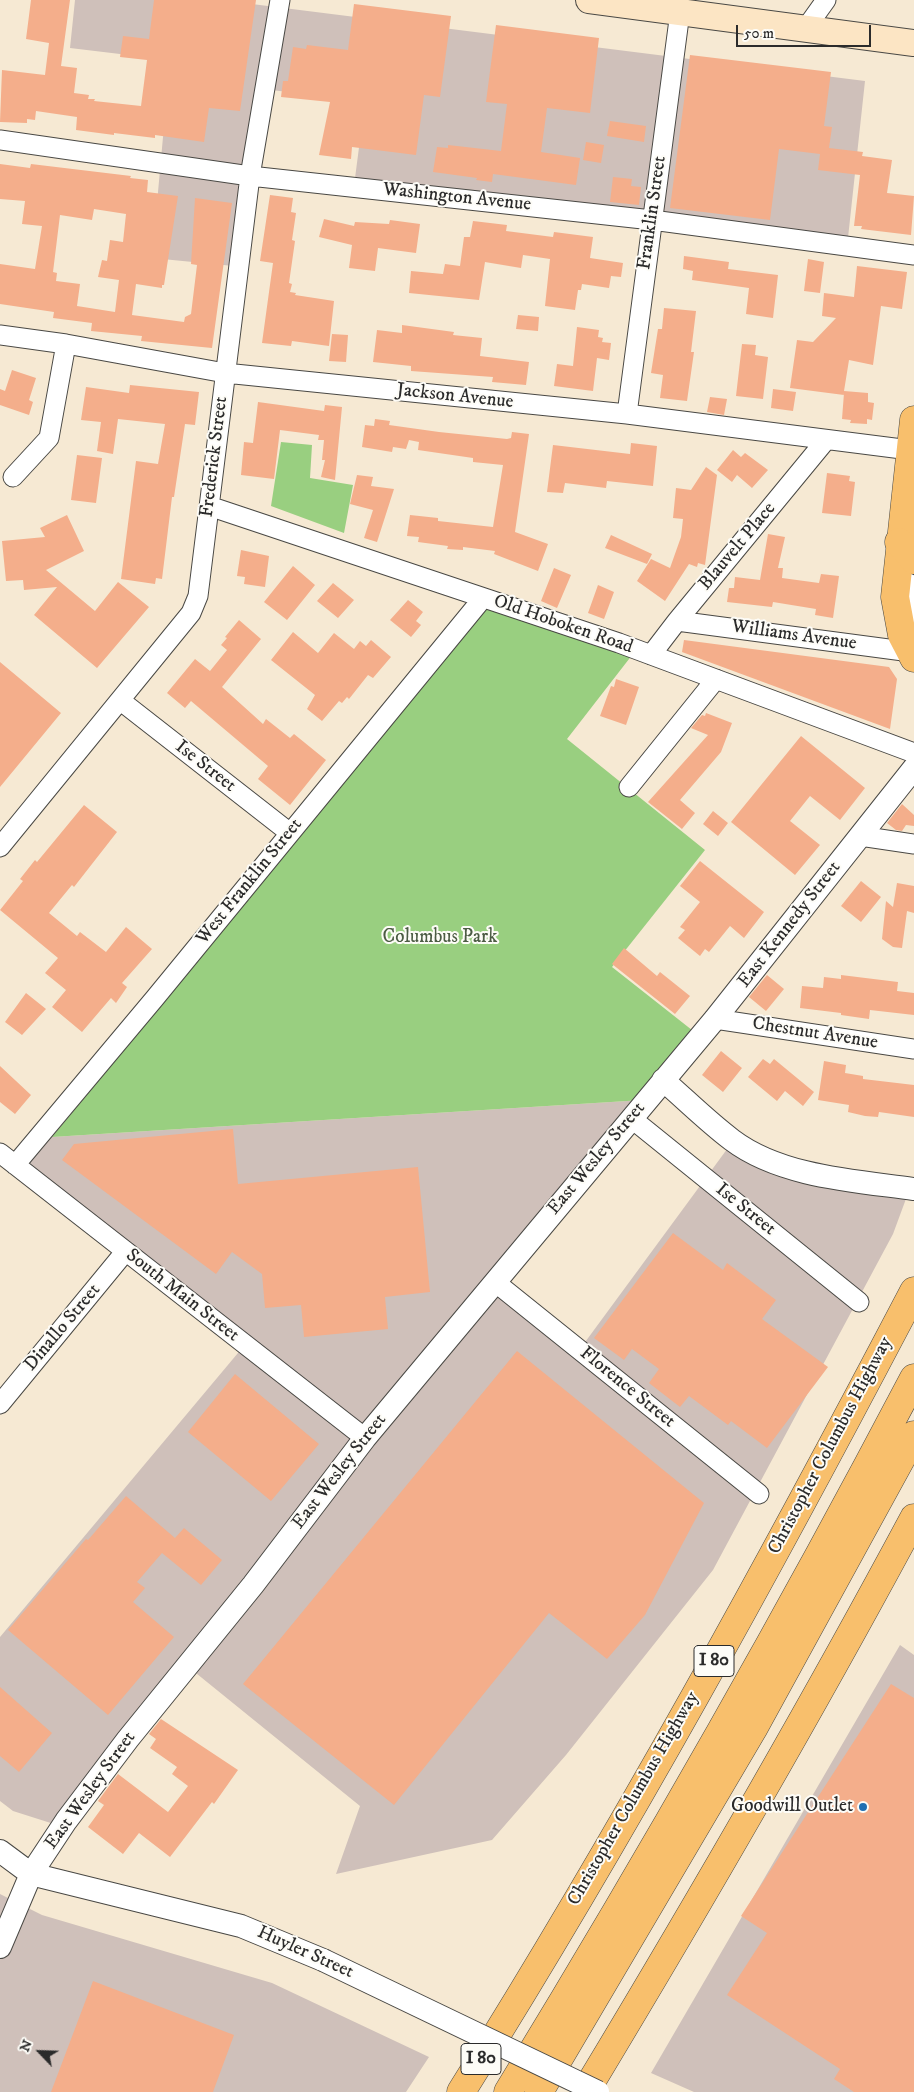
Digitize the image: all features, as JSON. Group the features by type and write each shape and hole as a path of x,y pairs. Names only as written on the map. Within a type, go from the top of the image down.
{"main road":[{"path":"589,0 914,42"},
{"path":"912,655 902,635 894,597 910,549 910,450 914,420"},
{"name":"Christopher Columbus Highway","path":"461,2092 596,1866 698,1689 914,1291"},
{"name":"I 80","path":"508,2092 630,1888 740,1698 914,1378"},
{"path":"539,2092 748,1737 914,1435"},
{"path":"585,2092 800,1725 914,1518"}],"street":[{"name":"Frederick Street","path":"0,847 191,613 198,596 250,176 280,0"},
{"path":"806,28 826,0"},
{"name":"Franklin Street","path":"627,414 680,12"},
{"name":"Washington Avenue","path":"0,140 250,176 652,220 914,255"},
{"name":"Jackson Avenue","path":"0,335 66,344 225,373 627,414 910,450"},
{"path":"13,477 49,438 66,344"},
{"name":"Blauvelt Place","path":"652,655 677,621 826,440"},
{"name":"Old Hoboken Road","path":"209,506 652,655 914,753"},
{"path":"910,549 909,597 914,621"},
{"name":"West Franklin Street","path":"15,1165 155,998 483,598"},
{"name":"Williams Avenue","path":"677,621 912,655"},
{"path":"628,787 716,679"},
{"name":"Ise Street","path":"120,701 290,833"},
{"name":"East Kennedy Street","path":"663,1080 715,1019 914,768"},
{"path":"860,836 914,844"},
{"name":"Chestnut Avenue","path":"715,1019 914,1049"},
{"path":"663,1080 733,1141 763,1157 799,1170 839,1179 912,1188"},
{"name":"East Wesley Street","path":"0,1947 31,1874 66,1821 123,1746 253,1585 365,1438 663,1080"},
{"name":"Ise Street","path":"631,1118 859,1302"},
{"name":"South Main Street","path":"0,1154 365,1438"},
{"name":"Dinallo Street","path":"0,1404 126,1252"},
{"name":"Florence Street","path":"495,1282 759,1494"},
{"name":"Huyler Street","path":"0,1851 31,1874 241,1926 323,1960 598,2092"}],"shaded area":[{"path":"75,0 220,0 865,81 847,247 354,186 365,101 271,90 244,267 152,258 170,60 70,48"},
{"path":"643,1100 497,1281 580,1349 733,1141 763,1157 910,1188 893,1234 713,1570 566,1755 492,1840 336,1874 360,1806 186,1665 57,1825 13,1811 0,1801 0,1637 248,1341 25,1168 52,1137"},
{"name":"Goodwill Outlet","path":"900,1645 914,1655 914,2092 694,2092 651,2073"},
{"path":"0,1894 42,1915 272,1983 429,2057 406,2092 0,2092"}],"green space":[{"path":"281,442 312,445 310,478 353,485 344,533 271,506"},
{"name":"Columbus Park","path":"493,600 636,650 567,739 705,850 612,967 697,1034 643,1100 52,1137"}],"building":[{"path":"31,0 70,0 61,66 77,68 74,93 89,95 88,99 95,99 94,101 141,106 147,60 120,57 123,36 149,39 154,0 256,0 240,111 209,108 204,142 155,135 155,138 76,130 77,117 36,111 35,120 27,119 27,123 0,122 2,70 45,75 49,43 26,39"},
{"path":"354,4 451,16 440,97 424,95 416,155 352,147 351,159 319,155 330,102 281,97 283,81 288,81 293,47 306,49 307,45 348,50"},
{"path":"496,25 599,38 590,113 547,108 541,152 580,158 576,185 493,174 492,182 433,172 437,147 448,148 448,145 501,151 507,104 486,102"},
{"path":"690,55 831,72 824,126 832,127 829,148 863,152 862,156 892,160 887,193 914,196 911,235 861,229 862,226 854,226 860,175 818,170 820,154 779,149 770,220 670,208"},
{"path":"610,121 646,126 644,142 607,136"},
{"path":"586,142 604,145 601,163 583,160"},
{"path":"0,164 30,168 31,164 131,176 130,178 148,180 147,192 178,196 164,285 162,285 162,288 136,284 132,315 184,322 185,317 191,314 197,265 191,264 195,198 232,203 212,348 141,341 142,336 91,331 92,323 53,318 54,312 0,304 0,264 35,269 42,226 22,224 25,201 0,199","holes":["94,209 126,214 123,242 110,240 107,261 102,260 98,277 119,280 115,312 77,306 80,284 56,281 57,273 53,272 60,215 92,220"]},
{"path":"613,177 632,179 631,186 641,187 639,205 610,202"},
{"path":"270,195 293,198 291,212 296,213 292,240 295,241 289,283 292,284 290,292 296,293 295,295 334,301 329,346 292,341 291,346 262,343 273,263 260,261"},
{"path":"324,219 354,226 355,222 389,224 390,220 420,224 416,253 378,248 375,271 349,268 352,245 319,237"},
{"path":"473,221 507,225 506,231 553,237 554,232 593,237 590,258 623,263 621,277 611,276 609,288 582,284 581,290 578,290 575,310 545,306 550,259 523,255 521,268 485,262 479,300 409,293 411,271 443,274 445,264 460,266 464,237 470,237"},
{"path":"684,256 729,262 728,269 778,275 773,318 746,314 749,288 692,280 693,271 683,269"},
{"path":"808,259 824,262 820,293 804,291"},
{"path":"857,266 907,272 902,309 881,306 873,365 849,360 844,391 868,393 868,402 874,403 872,420 867,419 867,424 850,423 851,420 842,419 844,395 790,388 797,340 813,342 836,318 822,316 824,293 854,297"},
{"path":"664,308 696,311 691,352 694,352 687,401 660,398 663,375 651,373 658,329 662,329"},
{"path":"518,315 539,317 538,331 516,329"},
{"path":"402,325 454,332 453,335 482,338 480,356 529,362 526,385 492,382 493,377 411,371 411,366 373,362 377,330 402,333"},
{"path":"577,327 599,330 598,337 603,338 602,342 611,343 609,360 597,358 593,391 554,386 557,364 573,366"},
{"path":"332,334 348,335 346,362 329,361"},
{"path":"742,344 756,345 755,355 768,357 763,399 736,396"},
{"path":"12,370 36,378 29,400 33,402 29,415 0,405 0,389 5,391"},
{"path":"130,385 199,392 195,425 185,424 174,497 172,497 162,579 156,578 155,584 121,579 136,461 158,464 165,424 118,419 113,454 97,451 101,422 81,420 86,387 129,393"},
{"path":"773,389 796,392 793,411 771,408"},
{"path":"710,397 727,399 724,415 707,412"},
{"path":"258,402 324,411 325,405 342,407 335,480 321,477 325,460 322,460 324,440 318,440 319,435 280,430 274,479 241,475 244,442 253,443"},
{"path":"375,419 390,421 389,425 507,439 511,438 512,432 529,434 515,532 548,544 538,571 494,554 495,551 463,547 463,550 447,549 448,546 418,542 419,537 407,536 410,515 438,518 438,521 493,527 503,465 473,462 473,458 418,450 419,442 409,440 406,449 393,447 392,452 362,447 365,425 374,426"},
{"path":"631,443 657,446 653,486 607,481 606,488 565,483 563,493 547,492 553,445 630,454"},
{"path":"733,450 741,457 745,453 768,470 752,488 737,475 732,482 717,470"},
{"path":"77,455 102,458 96,503 71,500"},
{"path":"706,467 717,475 705,565 698,563 697,567 689,564 665,601 637,581 651,559 670,568 681,537 683,519 673,518 676,488 691,490"},
{"path":"827,473 850,476 849,481 855,482 851,516 822,513"},
{"path":"357,475 373,477 371,486 394,489 377,542 364,538 373,510 350,504"},
{"path":"67,515 84,551 46,570 95,611 118,582 149,607 97,668 34,615 57,587 24,590 23,580 6,581 2,541 45,537 40,528"},
{"path":"768,534 785,537 778,568 783,568 782,578 819,583 821,574 839,576 833,618 815,615 816,609 773,602 772,607 727,602 729,588 734,588 735,577 760,580"},
{"path":"611,535 652,554 647,564 605,548"},
{"path":"241,550 269,556 265,587 244,584 245,577 237,576"},
{"path":"293,566 315,585 287,620 264,602"},
{"path":"554,568 571,575 557,608 541,601"},
{"path":"333,583 354,600 338,618 317,601"},
{"path":"598,585 614,592 604,619 588,613"},
{"path":"408,600 423,612 416,621 421,625 411,637 390,620"},
{"path":"239,620 261,639 222,687 263,724 266,719 290,738 294,734 326,760 290,805 258,779 268,766 191,701 185,708 167,693 195,659 210,671 227,650 221,645"},
{"path":"293,632 318,653 334,633 354,649 360,641 366,646 371,640 391,657 373,678 368,675 349,699 347,697 342,703 339,701 322,721 307,709 315,695 271,660"},
{"path":"684,640 889,667 897,679 890,729 682,652"},
{"path":"0,662 61,713 0,787"},
{"path":"616,679 639,687 626,725 600,716 611,686 614,687"},
{"path":"706,713 732,723 721,752 680,800 695,813 682,829 648,802 708,735 691,728"},
{"path":"801,736 865,788 840,820 810,796 790,821 820,845 795,875 731,822"},
{"path":"902,804 914,815 914,826 906,825 902,831 896,830 887,823"},
{"path":"84,805 117,832 74,887 72,885 49,913 77,936 80,932 106,952 126,927 152,949 122,983 127,987 116,1003 111,998 82,1032 52,1007 66,990 45,973 58,958 0,910 23,881 20,879 35,860 37,862"},
{"path":"713,811 728,823 718,836 703,824"},
{"path":"700,861 764,912 744,938 730,926 709,952 705,949 700,956 678,938 685,930 680,927 700,902 680,886"},
{"path":"861,881 881,897 861,922 841,906"},
{"path":"897,883 914,886 914,913 907,911 902,948 893,947 882,939 886,901 893,907"},
{"path":"624,948 657,976 660,972 690,996 675,1014 612,964"},
{"path":"767,975 784,989 766,1011 749,997"},
{"path":"841,975 898,982 897,991 914,993 914,1015 870,1010 869,1019 841,1015 841,1013 800,1008 802,986 823,988 824,977 841,979"},
{"path":"26,993 46,1009 22,1035 5,1022"},
{"path":"721,1051 742,1068 723,1092 702,1075"},
{"path":"763,1059 770,1064 774,1059 814,1092 803,1106 785,1091 777,1101 748,1077"},
{"path":"824,1061 846,1065 845,1073 863,1076 863,1079 914,1085 914,1117 879,1112 878,1117 865,1116 848,1112 849,1105 818,1100"},
{"path":"0,1066 31,1095 15,1114 0,1102"},
{"path":"233,1129 238,1184 418,1167 430,1292 385,1297 388,1329 304,1337 301,1305 265,1308 262,1274 232,1252 216,1274 62,1160 74,1144"},
{"path":"673,1233 723,1270 727,1263 776,1300 762,1319 828,1367 767,1448 731,1421 728,1425 689,1396 680,1407 649,1383 659,1369 632,1349 624,1360 594,1338"},
{"path":"517,1351 704,1503 645,1615 607,1659 549,1613 394,1805 243,1684"},
{"path":"235,1374 319,1444 271,1501 188,1432"},
{"path":"126,1496 175,1538 184,1528 222,1560 201,1585 162,1553 137,1582 145,1588 133,1602 174,1637 108,1715 8,1630 86,1539 88,1540"},
{"name":"Goodwill Outlet","path":"891,1684 914,1698 914,2092 854,2092 834,2079 840,2069 727,1995 767,1933 741,1916"},
{"path":"0,1687 52,1733 19,1772 0,1756"},
{"path":"161,1719 238,1770 214,1804 212,1802 170,1857 139,1833 123,1854 88,1827 104,1805 98,1801 118,1774 168,1812 188,1786 172,1774 177,1767 150,1748 156,1739 149,1734"},
{"path":"93,1981 234,2035 213,2092 51,2092"}],"place":[{"name":"Goodwill Outlet","path":"863,1807"}]}
